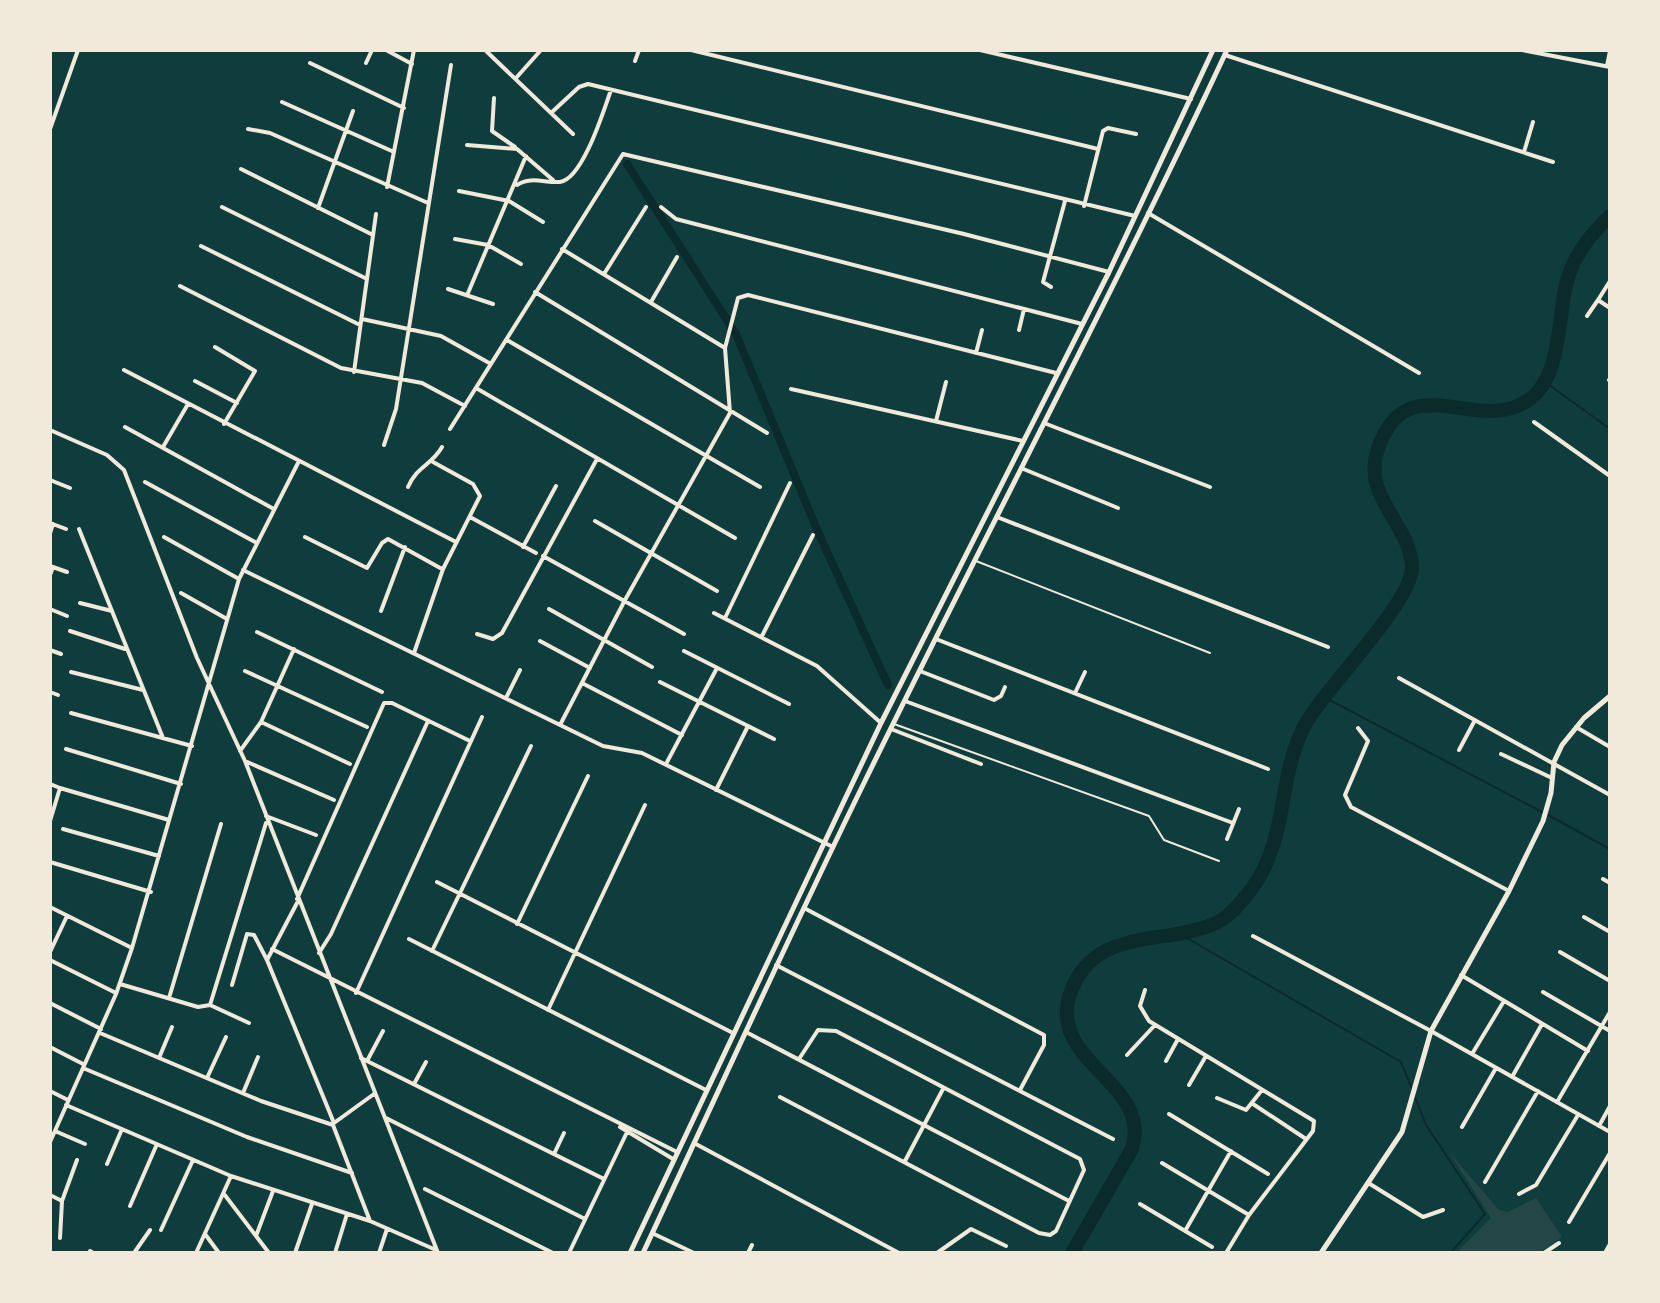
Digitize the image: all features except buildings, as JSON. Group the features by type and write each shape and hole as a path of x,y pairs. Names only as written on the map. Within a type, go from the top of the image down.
{"street":[{"path":"50,129 78,50"},
{"path":"366,63 372,50"},
{"path":"386,50 412,64"},
{"path":"387,187 414,50"},
{"path":"485,50 573,134"},
{"path":"515,78 541,50"},
{"path":"635,61 639,50"},
{"path":"691,50 1098,149"},
{"path":"980,50 1191,99"},
{"path":"630,1253 881,723 1109,272 1213,50"},
{"path":"1522,50 1608,67 1610,51"},
{"path":"1558,57 1559,50"},
{"path":"643,1253 692,1142 833,847 1226,52 1553,162"},
{"path":"310,63 404,108"},
{"path":"384,445 396,409 451,65"},
{"path":"551,113 582,85 611,90 1135,216"},
{"path":"517,185 531,180 568,178 591,144 611,90"},
{"path":"494,98 492,131 555,181"},
{"path":"282,102 394,152"},
{"path":"318,208 353,111"},
{"path":"1524,152 1533,122"},
{"path":"1084,206 1098,149 1108,128 1136,134"},
{"path":"248,129 270,133 428,203"},
{"path":"467,145 517,149"},
{"path":"450,429 608,173 623,154 1109,272"},
{"path":"468,293 517,185 526,156"},
{"path":"241,169 373,235"},
{"path":"459,191 509,201 543,222"},
{"path":"1051,287 1043,282 1065,201"},
{"path":"222,207 367,279"},
{"path":"604,274 646,207"},
{"path":"661,207 676,219 1082,324"},
{"path":"1148,213 1419,373"},
{"path":"354,372 376,214"},
{"path":"455,239 488,245 521,264"},
{"path":"201,246 361,322 448,339 491,364"},
{"path":"562,249 725,348"},
{"path":"651,302 677,257"},
{"path":"1587,316 1610,281"},
{"path":"180,286 332,364 354,372 401,377 429,386 465,406"},
{"path":"448,289 468,293 493,304"},
{"path":"535,292 767,433"},
{"path":"560,725 625,600 730,413 725,348 735,301 748,295 1056,373"},
{"path":"1598,300 1610,308"},
{"path":"1019,330 1024,308"},
{"path":"976,353 982,330"},
{"path":"507,340 760,487"},
{"path":"215,347 255,371 224,424"},
{"path":"124,370 298,463 456,542"},
{"path":"195,381 237,403"},
{"path":"936,421 946,382"},
{"path":"476,388 735,538"},
{"path":"791,389 1025,441"},
{"path":"163,447 188,404"},
{"path":"1534,422 1610,476"},
{"path":"1044,423 1210,487"},
{"path":"125,427 272,508"},
{"path":"50,430 107,455 124,470 209,684 245,761 437,1251"},
{"path":"408,487 416,470 433,462 442,447"},
{"path":"477,634 493,639 502,633 597,459"},
{"path":"414,653 443,569 480,496 479,490 433,462"},
{"path":"50,1142 116,994 151,892 242,569 298,463"},
{"path":"1021,468 1118,508"},
{"path":"50,480 70,488"},
{"path":"145,482 255,542"},
{"path":"725,618 790,483"},
{"path":"523,547 556,486"},
{"path":"470,517 536,553"},
{"path":"997,517 1328,647"},
{"path":"595,521 717,591"},
{"path":"50,533 52,523 66,529"},
{"path":"79,529 163,738"},
{"path":"762,636 813,535"},
{"path":"164,537 239,579"},
{"path":"305,537 367,568 385,540 405,547 443,569"},
{"path":"381,611 405,547"},
{"path":"968,548 979,553"},
{"path":"542,556 684,634"},
{"path":"50,575 52,566 67,572"},
{"path":"242,569 603,746 642,753 833,847"},
{"path":"181,593 227,619"},
{"path":"80,603 113,611"},
{"path":"50,609 67,616"},
{"path":"549,609 652,667"},
{"path":"714,613 817,666 881,723"},
{"path":"70,631 126,649"},
{"path":"257,632 382,692"},
{"path":"936,639 1268,769"},
{"path":"540,641 590,668"},
{"path":"240,751 261,722 294,649"},
{"path":"50,650 61,654"},
{"path":"684,651 789,704"},
{"path":"666,764 717,668"},
{"path":"506,698 520,670"},
{"path":"245,671 367,727"},
{"path":"920,671 994,700 1001,696 1005,687"},
{"path":"71,672 144,691"},
{"path":"1075,693 1085,672"},
{"path":"1399,678 1610,795"},
{"path":"660,682 774,739"},
{"path":"582,683 682,735"},
{"path":"50,692 58,695"},
{"path":"1321,1253 1370,1184 1407,1120 1431,1031 1509,891 1548,809 1554,762 1576,727 1610,696"},
{"path":"905,701 1233,823"},
{"path":"267,960 388,702 470,741"},
{"path":"71,713 192,746"},
{"path":"356,993 482,717"},
{"path":"1459,750 1475,720"},
{"path":"319,953 331,934 428,721"},
{"path":"261,722 350,764"},
{"path":"716,790 748,726"},
{"path":"892,727 981,764"},
{"path":"1576,727 1610,747"},
{"path":"1358,728 1368,741 1345,795 1351,807 1509,891"},
{"path":"432,951 531,746"},
{"path":"66,749 181,784"},
{"path":"1501,754 1552,778"},
{"path":"245,761 334,800"},
{"path":"517,924 588,776"},
{"path":"50,784 169,820"},
{"path":"50,821 60,788"},
{"path":"548,1010 645,805"},
{"path":"1227,839 1239,809"},
{"path":"266,818 316,835"},
{"path":"120,984 204,1008 210,1005 266,818"},
{"path":"169,998 221,824"},
{"path":"63,829 159,856"},
{"path":"50,862 151,892"},
{"path":"1603,879 1610,883"},
{"path":"437,882 733,1033"},
{"path":"50,907 132,948"},
{"path":"804,908 1044,1035 1044,1045 1020,1090"},
{"path":"50,952 67,916"},
{"path":"1584,917 1610,932"},
{"path":"232,985 247,934 254,935 267,960 370,1221"},
{"path":"1253,936 1610,1132"},
{"path":"409,939 706,1090"},
{"path":"272,949 618,1126 677,1152"},
{"path":"1560,952 1610,981"},
{"path":"50,960 116,994"},
{"path":"776,965 1113,1139"},
{"path":"1461,975 1588,1051"},
{"path":"1145,990 1140,1006 1143,1016 1314,1121 1315,1126 1249,1215 1226,1253"},
{"path":"1543,992 1610,1031"},
{"path":"1472,1054 1504,1001"},
{"path":"50,1003 100,1031 159,1058 243,1093 333,1124"},
{"path":"210,1005 249,1023"},
{"path":"1557,1102 1610,1012"},
{"path":"1512,1077 1542,1024"},
{"path":"1127,1055 1155,1025"},
{"path":"159,1058 172,1027"},
{"path":"780,1097 1045,1235 1056,1231 1084,1170 1080,1159 826,1028 818,1030 799,1059"},
{"path":"367,1061 383,1031"},
{"path":"744,1031 1069,1201"},
{"path":"207,1078 226,1037"},
{"path":"1166,1061 1178,1039"},
{"path":"50,1047 84,1066 247,1137 352,1173"},
{"path":"359,1056 604,1179"},
{"path":"1189,1085 1206,1056"},
{"path":"243,1093 258,1057"},
{"path":"414,1084 426,1062"},
{"path":"1462,1127 1496,1068"},
{"path":"905,1161 943,1089"},
{"path":"1217,1098 1241,1110 1253,1104 1263,1089"},
{"path":"50,1091 67,1103 122,1129 231,1176 370,1221 437,1251"},
{"path":"1485,1182 1538,1091"},
{"path":"333,1124 374,1094"},
{"path":"1253,1104 1306,1139"},
{"path":"1599,1126 1610,1106"},
{"path":"1169,1114 1268,1174"},
{"path":"1519,1194 1536,1185 1578,1115"},
{"path":"384,1117 585,1219"},
{"path":"107,1164 122,1129"},
{"path":"55,1131 85,1144"},
{"path":"628,1131 673,1159"},
{"path":"569,1253 628,1131"},
{"path":"554,1154 564,1133"},
{"path":"692,1142 899,1253"},
{"path":"130,1206 157,1144"},
{"path":"1185,1231 1231,1151"},
{"path":"1569,1222 1610,1153"},
{"path":"60,1238 62,1201 77,1160"},
{"path":"161,1230 193,1160"},
{"path":"1162,1163 1249,1215"},
{"path":"196,1253 231,1176"},
{"path":"1370,1184 1423,1217 1443,1210"},
{"path":"425,1189 553,1253"},
{"path":"256,1236 273,1191"},
{"path":"224,1194 269,1253"},
{"path":"50,1195 62,1201"},
{"path":"295,1253 312,1204"},
{"path":"1140,1204 1212,1247"},
{"path":"335,1253 347,1214"},
{"path":"379,1253 388,1228"},
{"path":"937,1253 971,1229 1006,1246"},
{"path":"134,1253 150,1230"},
{"path":"652,1233 694,1253"},
{"path":"205,1234 219,1253"},
{"path":"1544,1253 1559,1243"},
{"path":"1605,1253 1610,1244"},
{"path":"748,1253 752,1245"}],"lane":[{"path":"975,561 1210,653"},
{"path":"892,727 1149,816 1164,840 1219,861"}],"shaded area":[{"path":"1449,1152 1499,1210 1508,1212 1536,1198 1562,1237 1539,1253 1460,1253 1459,1250 1491,1218"}],"waterway":[{"path":"627,164 736,334 818,532 888,685"},
{"path":"1072,1253 1132,1149 1134,1125 1127,1104 1081,1051 1070,1031 1067,1009 1075,982 1087,965 1101,953 1136,941 1193,931 1218,922 1235,909 1253,887 1272,848 1291,764 1306,723 1385,621 1409,580 1412,565 1409,550 1381,496 1374,468 1377,452 1389,425 1405,411 1424,406 1488,411 1510,409 1530,399 1540,389 1553,362 1566,285 1573,265 1589,239 1610,216"},
{"path":"1544,381 1610,429"},
{"path":"1324,697 1542,812"},
{"path":"1548,815 1610,849"},
{"path":"1180,934 1401,1062 1412,1089"},
{"path":"1414,1095 1426,1125 1485,1214 1453,1250 1454,1253"}]}
